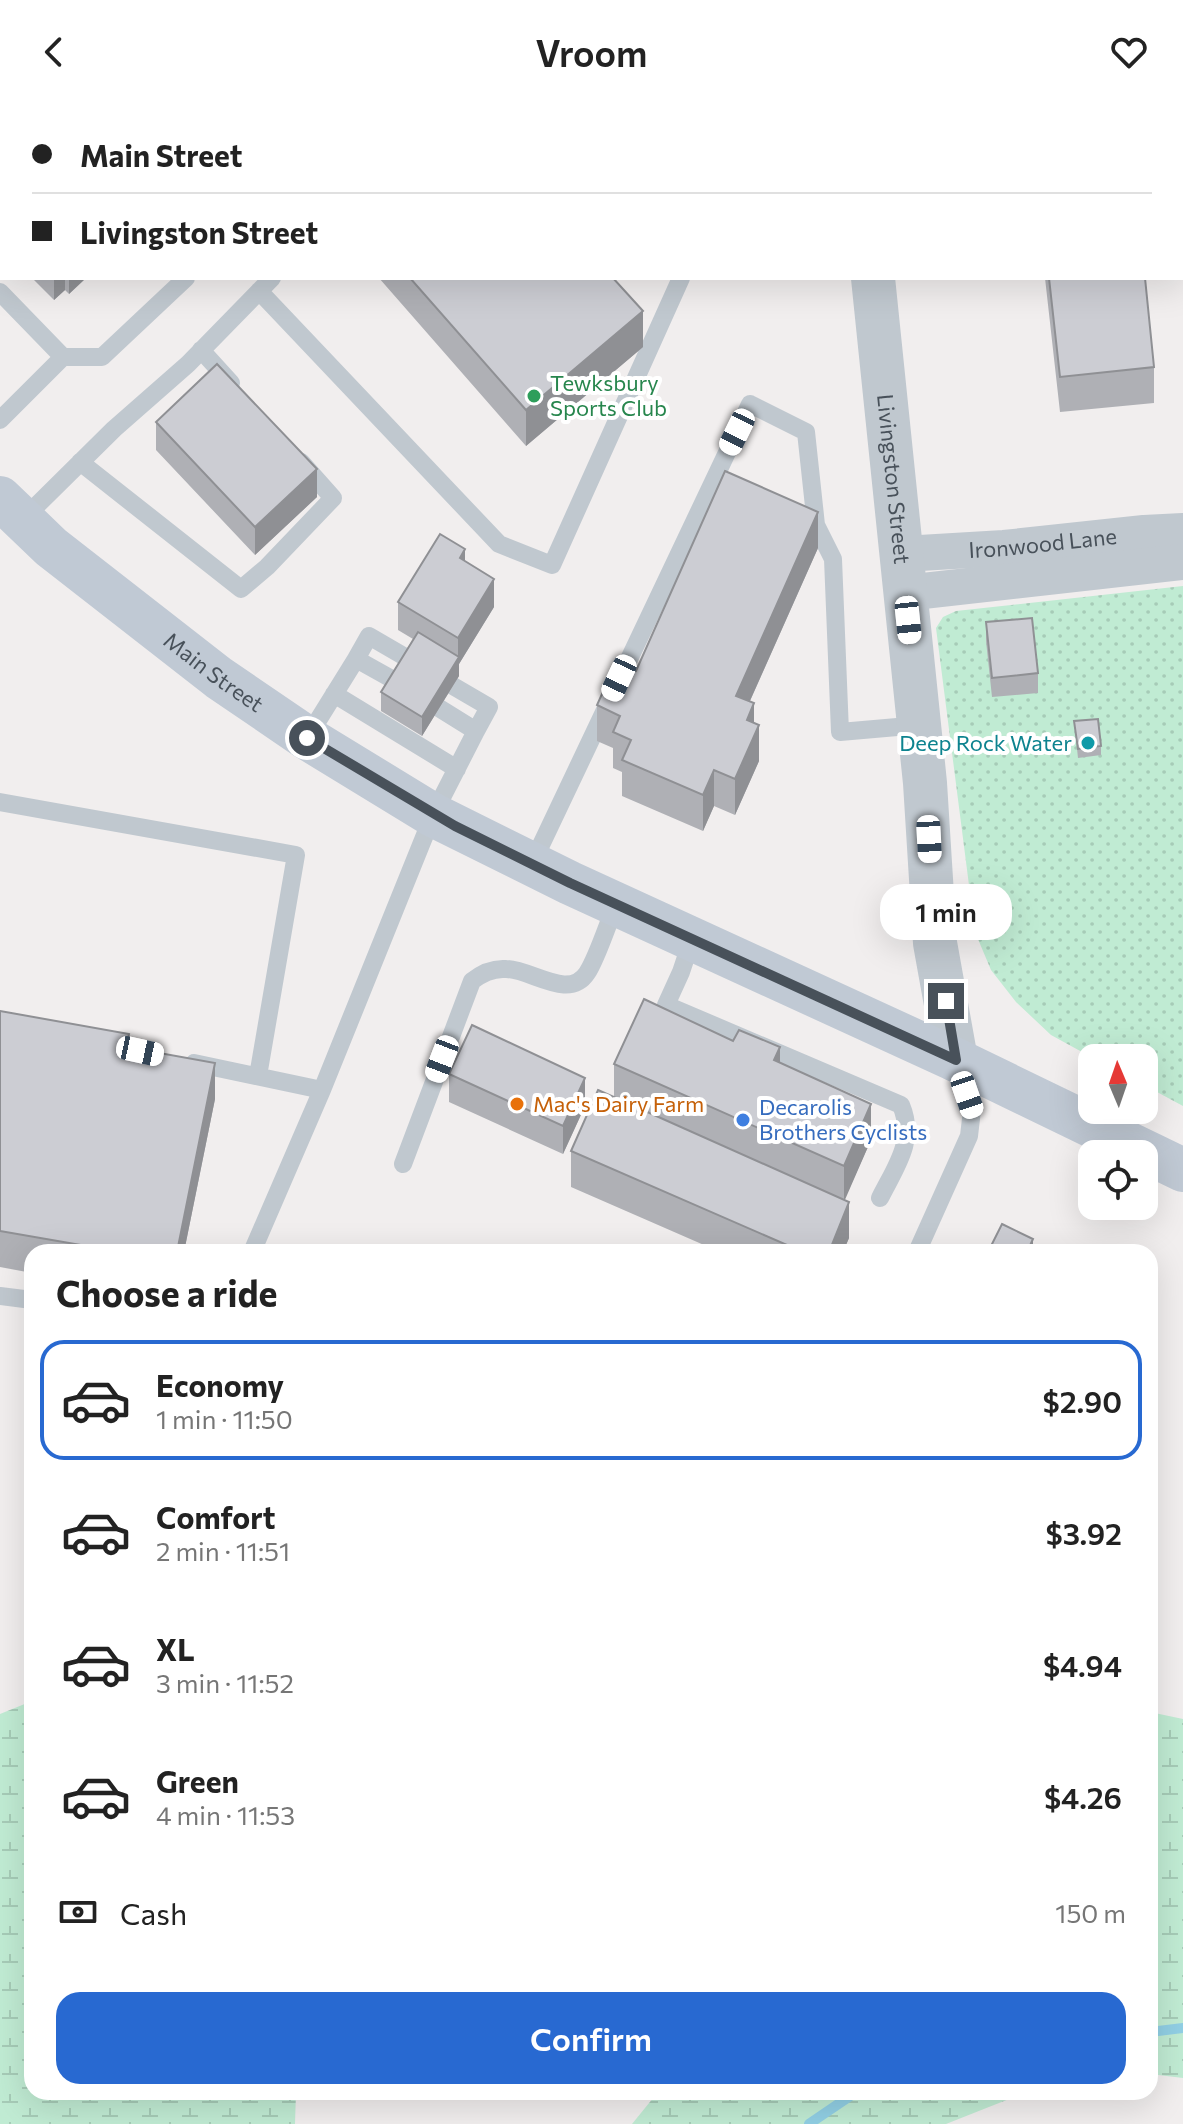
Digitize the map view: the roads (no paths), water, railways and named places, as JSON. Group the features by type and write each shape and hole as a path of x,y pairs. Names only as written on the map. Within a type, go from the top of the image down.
{"main road":[{"name":"Main Street","path":"12,509 51,547 219,678 307,738 433,815 1183,1170"}],"street":[{"name":"Livingston Street","path":"873,280 920,725 935,943 956,1060"},
{"name":"Ironwood Lane","path":"904,574 1004,548 1183,531"},
{"name":"Ironwood Lane","path":"904,574 1183,562"}],"lane":[{"path":"0,420 63,357 102,357 184,280"},
{"path":"12,509 80,462 201,350 265,284 499,544 552,565 680,280"},
{"path":"0,292 63,357"},
{"path":"201,350 242,395"},
{"path":"532,864 750,404 806,432 816,525 833,559 840,732 920,725"},
{"path":"80,462 241,589 267,567 333,498 293,453"},
{"path":"307,738 369,636 412,661"},
{"path":"356,659 399,683"},
{"path":"255,1244 322,1090 433,815 489,707 453,686"},
{"path":"334,694 457,769"},
{"path":"439,708 476,731"},
{"path":"0,802 296,855 258,1076"},
{"path":"403,1164 472,981 485,972 505,968 527,972 558,985 573,984 586,975 616,904"},
{"path":"692,939 666,1005 901,1105 908,1122 905,1149 880,1198"},
{"path":"170,1057 322,1090"},
{"path":"921,1244 969,1136 972,1110 956,1060"},
{"path":"0,1296 24,1299"}],"waterway":[{"path":"1158,2031 1183,2028"},
{"path":"809,2124 844,2100"}],"place":[{"name":"Tewksbury Sports Club","path":"534,396"},
{"name":"Deep Rock Water","path":"1088,743"},
{"name":"Mac's Dairy Farm","path":"517,1104"},
{"name":"Decarolis Brothers Cyclists","path":"743,1120"}]}
